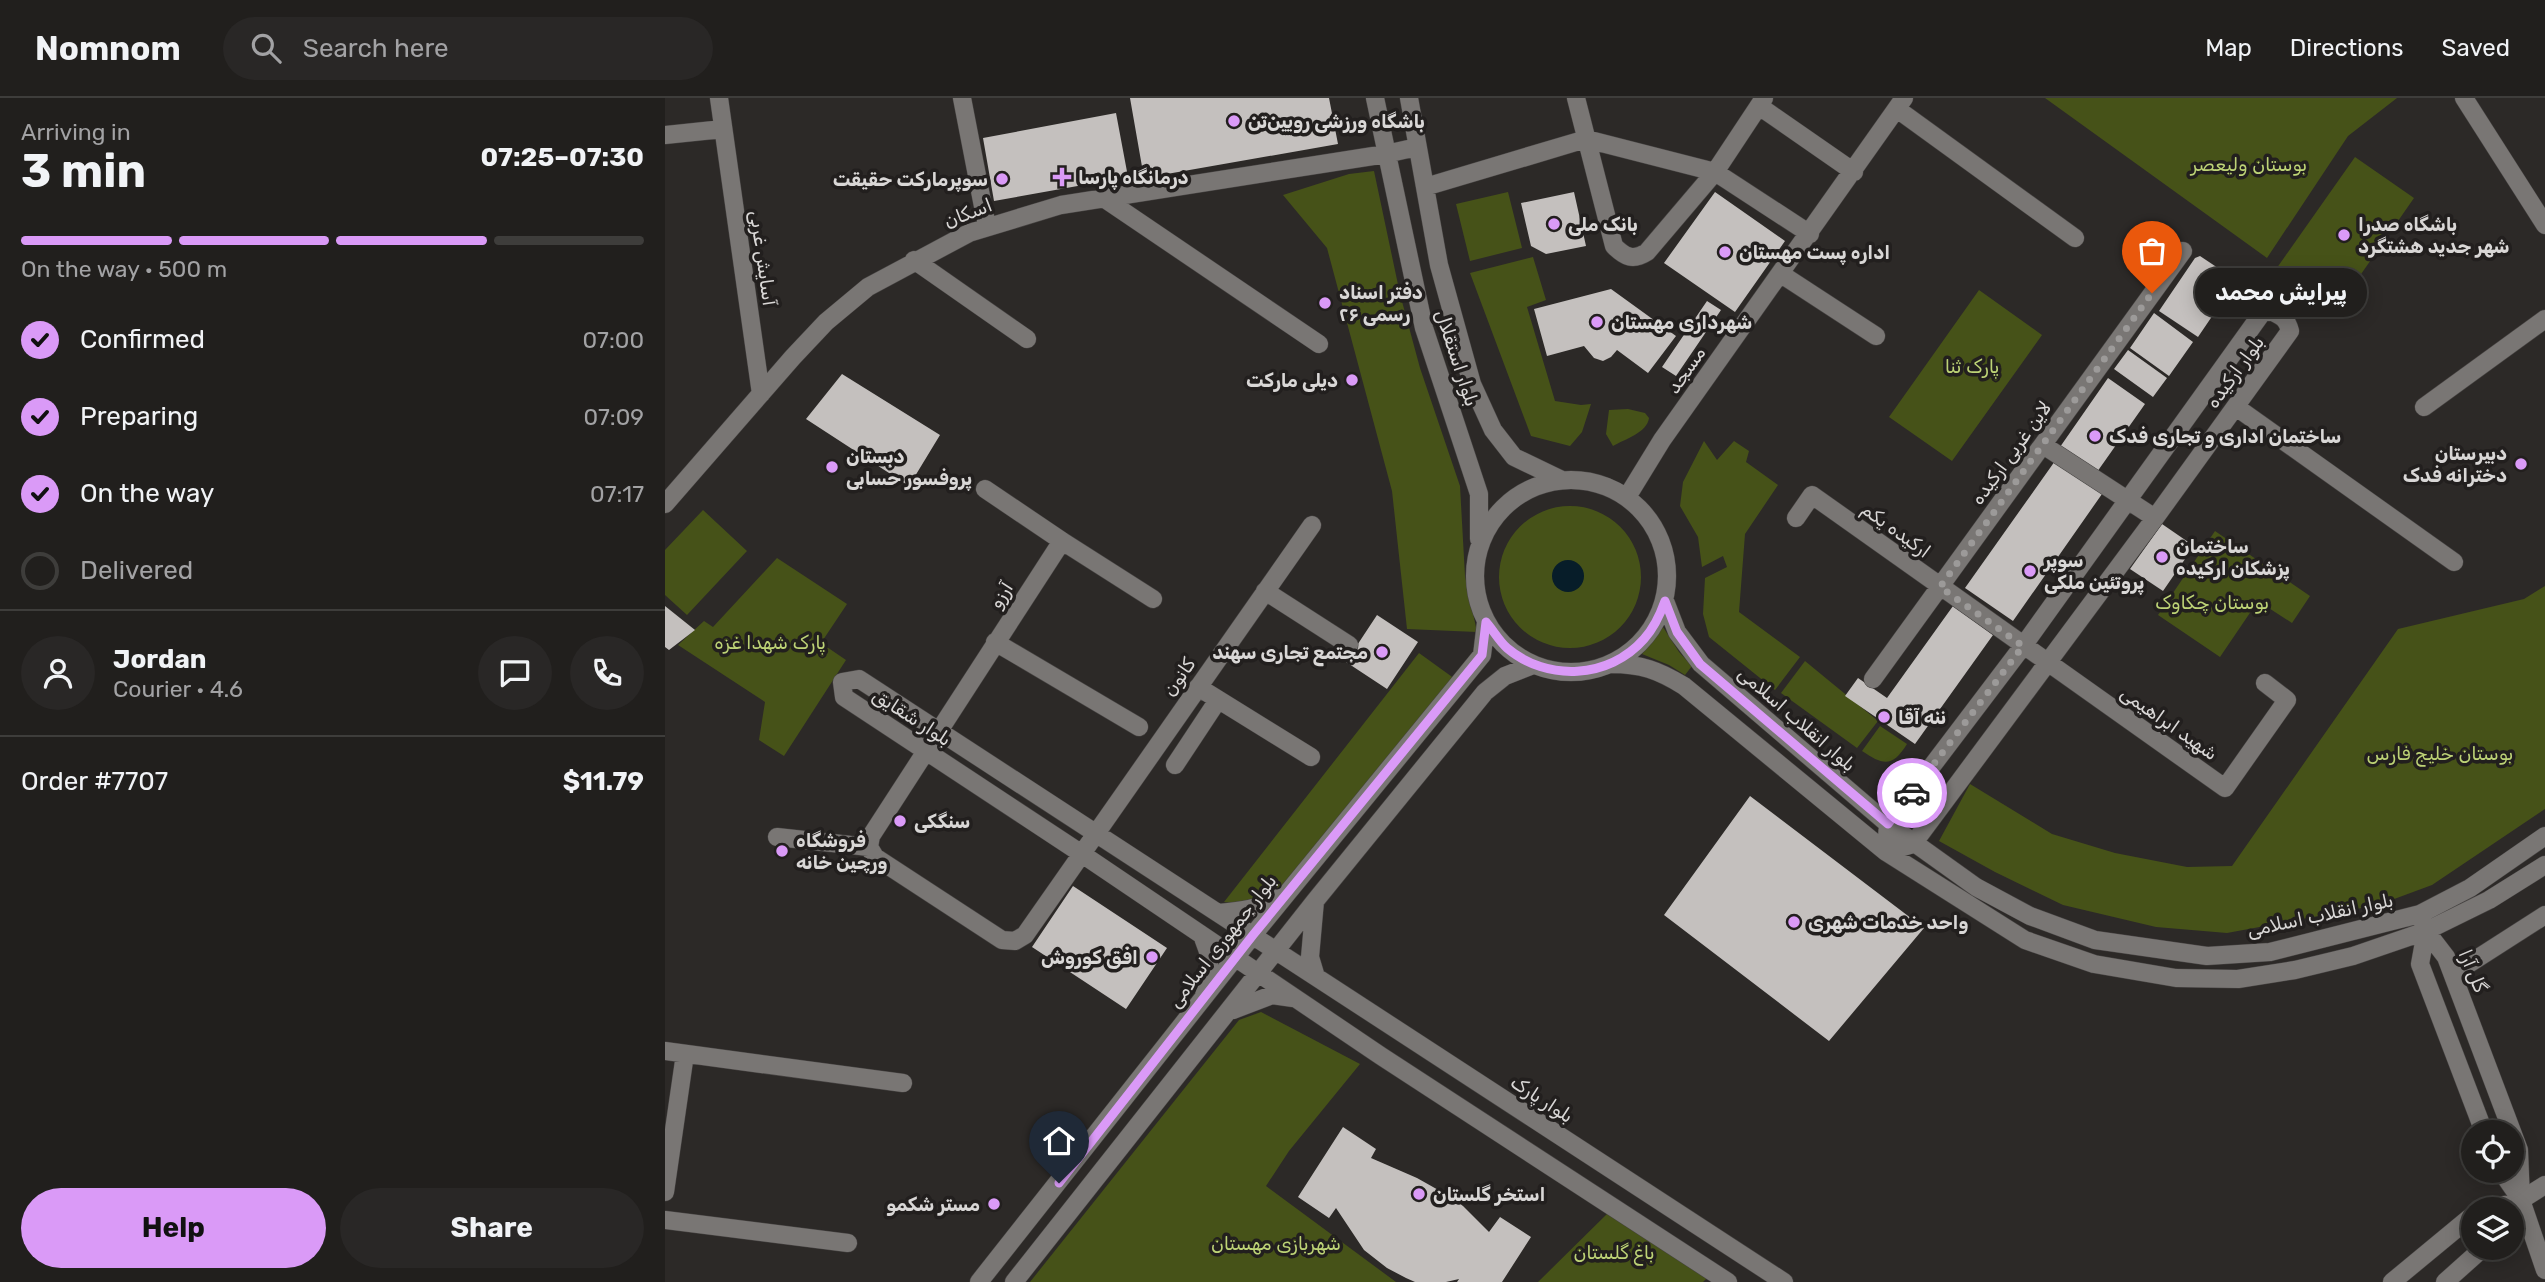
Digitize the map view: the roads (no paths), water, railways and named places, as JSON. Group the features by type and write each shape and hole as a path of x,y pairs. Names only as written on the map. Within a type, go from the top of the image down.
{"street":[{"name":"آسایش غربی","path":"719,98 761,394"},
{"path":"962,98 987,227"},
{"name":"بلوار استقلال","path":"1375,98 1424,328 1479,494 1478,547"},
{"name":"بلوار استقلال","path":"1409,98 1439,265 1472,384 1493,430 1514,457 1560,479"},
{"path":"1576,98 1614,246 1628,257 1638,258 1647,252 1715,172 1762,102 1854,172"},
{"path":"2464,98 2543,219"},
{"path":"1901,103 2075,238"},
{"name":"مسجد","path":"1627,497 1662,440 1901,103"},
{"path":"665,135 723,129"},
{"path":"1425,187 1586,139 1715,172 1809,234"},
{"name":"اسکان","path":"665,504 827,322 868,287 969,233 1061,205 1102,197 1417,147"},
{"path":"1102,197 1319,344"},
{"name":"لاین غربی ارکیده","path":"1873,679 2183,251"},
{"path":"915,260 1027,339"},
{"path":"1781,274 1876,336"},
{"name":"بلوار ارکیده","path":"1888,824 2023,646 2262,313 2271,311 2281,315 2288,322 2290,331 2048,664 1913,844"},
{"path":"2424,407 2545,319"},
{"path":"2236,407 2454,562"},
{"path":"2043,445 2155,518"},
{"path":"1560,479 1607,485 1627,497 1644,513 1658,532 1666,554 1668,578 1665,601 1657,621 1630,653 1611,664 1572,673 1533,665 1506,647 1486,622 1475,585 1474,566 1478,547 1487,526 1501,508 1518,494 1538,484 1560,479"},
{"path":"985,489 1153,598"},
{"name":"ارکیده یکم","path":"1796,518 1812,495 2048,664"},
{"name":"کانون","path":"870,841 875,856 1003,940 1015,941 1025,934 1311,525"},
{"name":"آرزو","path":"870,841 925,750 1062,541"},
{"path":"1265,591 1349,645"},
{"name":"بلوار انقلاب اسلامی","path":"1665,601 1677,632 1700,664 1913,844 1976,887 2031,916 2095,940 2207,956 2270,951 2420,914 2470,888 2545,836"},
{"name":"بلوار جمهوری اسلامی","path":"979,1282 1253,935 1482,655 1486,622"},
{"path":"995,642 1139,727"},
{"path":"1611,664 1638,664 1666,675 1887,852 2025,940 2094,964 2176,978 2238,979 2295,970 2353,956 2426,931 2489,900 2545,865"},
{"name":"شهید ابراهیمی","path":"2048,664 2225,788 2287,700 2265,683"},
{"path":"1014,1282 1315,901 1485,692 1505,676 1533,665"},
{"name":"بلوار شقایق","path":"1260,974 844,697 842,682 859,679 1278,951"},
{"path":"1198,687 1311,757"},
{"path":"1175,765 1218,700"},
{"path":"1887,852 1888,824"},
{"path":"777,837 870,841"},
{"path":"1887,852 1913,844"},
{"path":"1219,913 1263,907 1288,892"},
{"path":"1315,901 1310,957 1316,977"},
{"path":"2420,914 2426,931 2420,964 2479,1120"},
{"path":"2453,974 2545,915"},
{"name":"گل آرا","path":"2426,931 2446,957 2519,1150 2517,1197"},
{"path":"1202,935 1210,957 1204,998"},
{"name":"بلوار پارک","path":"1278,951 1784,1282"},
{"path":"1260,974 1728,1282"},
{"path":"1227,1014 1272,995 1297,999"},
{"path":"665,1051 903,1083"},
{"path":"665,1192 685,1054"},
{"path":"2524,1201 2545,1185"},
{"path":"665,1220 848,1243"},
{"path":"2524,1224 2545,1270"},
{"path":"2392,1282 2461,1225"},
{"path":"2445,1282 2470,1260"}],"water":[{"path":"1568,560 1579,565 1584,576 1579,587 1568,592 1557,587 1552,576 1557,565"}],"place":[{"name":"باشگاه ورزشی رویین‌تن","path":"1234,121"},
{"name":"درمانگاه پارسا","path":"1062,177"},
{"name":"سوپرمارکت حقیقت","path":"1002,179"},
{"name":"بانک ملی","path":"1554,224"},
{"name":"باشگاه صدرا شهر جدید هشتگرد","path":"2344,235"},
{"name":"اداره پست مهستان","path":"1725,252"},
{"name":"پیرایش محمد","path":"2152,293"},
{"name":"دفتر اسناد رسمی ۲۶","path":"1325,303"},
{"name":"شهرداری مهستان","path":"1597,322"},
{"name":"دیلی مارکت","path":"1352,380"},
{"name":"ساختمان اداری و تجاری فدک","path":"2095,436"},
{"name":"دبیرستان دخترانه فدک","path":"2521,464"},
{"name":"دبستان پروفسور حسابی","path":"832,467"},
{"name":"ساختمان پزشکان ارکیده","path":"2162,557"},
{"name":"سوپر پروتئین ملکی","path":"2030,571"},
{"name":"مجتمع تجاری سهند","path":"1382,652"},
{"name":"ننه آقا","path":"1884,717"},
{"name":"سنگکی","path":"900,821"},
{"name":"فروشگاه ورچین خانه","path":"782,851"},
{"name":"واحد خدمات شهری","path":"1794,922"},
{"name":"افق کوروش","path":"1152,957"},
{"name":"استخر گلستان","path":"1419,1194"},
{"name":"مستر شکمو","path":"994,1204"}],"park label":[{"name":"بوستان ولیعصر","path":"2249,164"},
{"name":"پارک ثنا","path":"1972,366"},
{"name":"بوستان چکاوک","path":"2212,602"},
{"name":"پارک شهدا غزه","path":"770,642"},
{"name":"بوستان خلیج فارس","path":"2440,753"},
{"name":"شهربازی مهستان","path":"1276,1243"},
{"name":"باغ گلستان","path":"1614,1252"}]}
